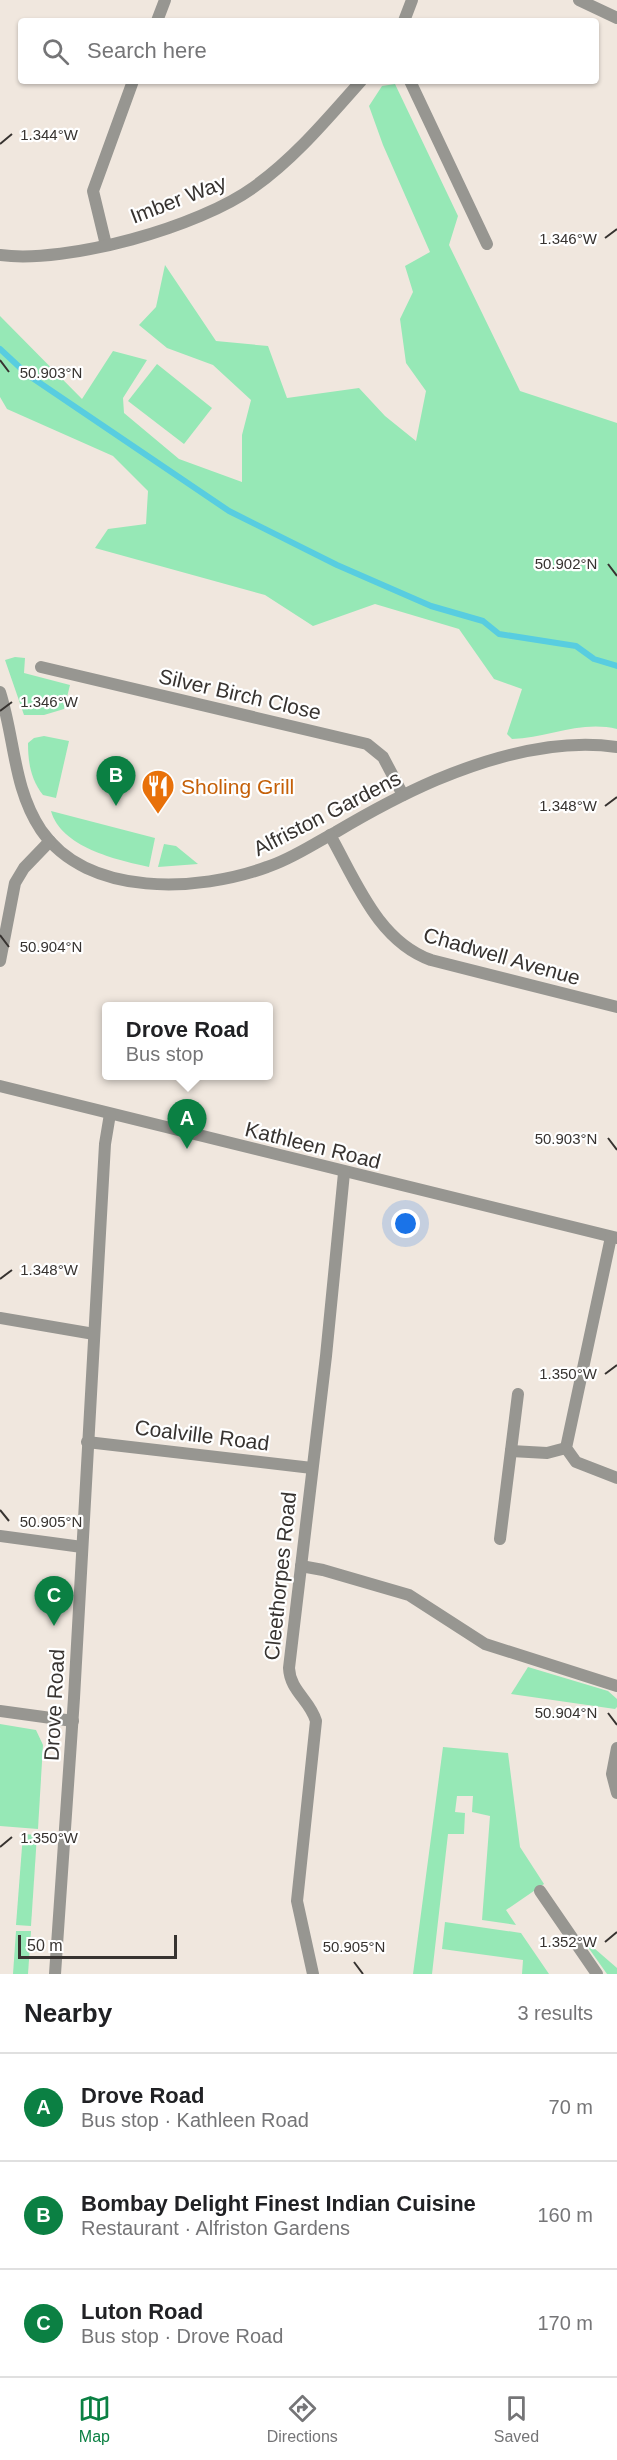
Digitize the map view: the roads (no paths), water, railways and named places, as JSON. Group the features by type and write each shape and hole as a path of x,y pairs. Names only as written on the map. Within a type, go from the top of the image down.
{"street":[{"path":"158,18 165,0"},
{"path":"405,18 412,0"},
{"path":"579,0 617,18"},
{"path":"106,245 93,192 132,84"},
{"name":"Imber Way","path":"0,255 56,253 106,245 162,230 232,202 255,187 303,145 358,84"},
{"path":"411,84 487,244"},
{"name":"Silver Birch Close","path":"41,667 367,744 383,758 403,795"},
{"path":"0,692 6,749 28,805 50,842 24,868 15,883 0,961"},
{"name":"Alfriston Gardens","path":"50,842 79,864 104,876 128,883 150,884 217,879 253,872 283,861 403,795 439,779 500,758 580,745 617,747"},
{"name":"Chadwell Avenue","path":"330,835 373,911 384,927 408,949 431,960 617,1007"},
{"name":"Kathleen Road","path":"0,1086 614,1238"},
{"name":"Drove Road","path":"55,1974 73,1721 105,1144 110,1114"},
{"name":"Cleethorpes Road","path":"313,1974 297,1901 316,1721 313,1711 291,1682 289,1668 344,1173"},
{"path":"614,1238 566,1448 576,1462 617,1478"},
{"path":"0,1318 94,1334"},
{"path":"500,1539 518,1394"},
{"name":"Coalville Road","path":"87,1442 312,1468"},
{"path":"511,1451 547,1453 566,1448"},
{"path":"0,1536 82,1547"},
{"path":"300,1566 409,1595 485,1644 617,1686"},
{"path":"0,1711 73,1721"},
{"path":"617,1748 612,1774 617,1793"},
{"path":"540,1891 597,1974"}],"waterway":[{"path":"0,349 28,375 229,511 337,565 431,606 483,621 499,634 576,646 594,659 617,666"}],"place":[{"name":"Bombay Delight Finest Indian Cuisine","path":"116,806"},
{"name":"Sholing Grill","path":"158,815"},
{"name":"Drove Road","path":"187,1149"},
{"name":"Luton Road","path":"54,1626"}]}
